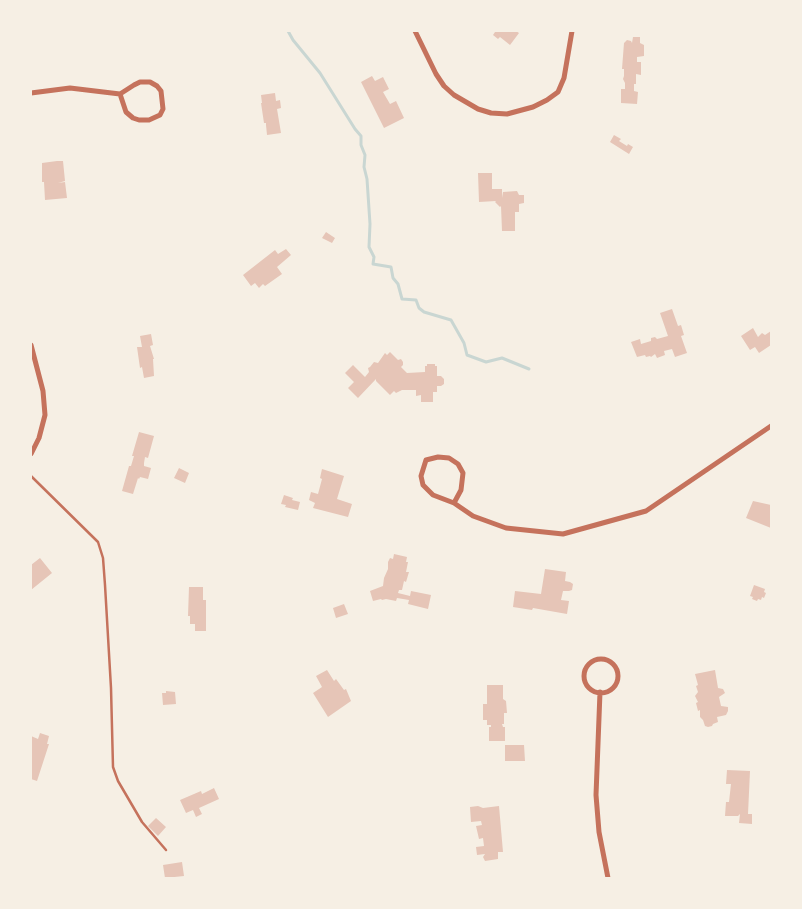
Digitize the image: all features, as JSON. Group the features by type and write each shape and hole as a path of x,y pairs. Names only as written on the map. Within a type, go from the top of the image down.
{"street":[{"path":"415,31 444,86 454,95 478,109 492,113 507,114 534,107 558,92 564,78 572,31"},
{"path":"31,93 70,88 120,94 134,85 150,82 157,86 160,91 163,109 160,115 149,120 133,118 126,112 120,94"},
{"path":"31,345 43,391 45,415 39,438 31,454"},
{"path":"454,503 461,490 463,473 458,464 449,458 438,457 426,460 421,476 423,485 433,495 454,503 472,516 506,528 564,534 646,511 771,426"},
{"path":"604,659 614,665 618,671 618,678 612,688 600,692 588,686 585,680 585,672 588,665 593,661 604,659"},
{"path":"600,692 596,795 608,878"}],"lane":[{"path":"31,476 98,542 103,558 105,585 113,767 118,781 142,822 166,850"}],"building":[{"path":"493,31 516,31 519,33 510,45 500,37 498,39 493,35 495,32"},
{"path":"633,37 640,37 640,43 644,45 644,56 637,57 637,62 641,62 641,75 636,74 636,84 634,84 634,91 638,92 637,104 621,103 621,89 625,89 624,69 622,69 624,43 627,40 632,43"},
{"path":"372,76 375,81 383,77 389,89 383,92 390,104 396,101 404,118 384,128 361,82"},
{"path":"275,93 276,101 280,100 281,108 277,109 281,133 267,135 261,95"},
{"path":"614,135 621,139 619,141 633,147 629,154 610,142"},
{"path":"63,161 65,181 58,183 65,182 67,198 45,200 44,182 42,182 42,163"},
{"path":"478,173 492,173 492,189 502,189 502,198 503,192 517,191 519,195 524,195 524,203 519,204 519,212 515,212 515,231 502,231 501,206 496,201 479,202"},
{"path":"326,232 335,238 332,243 322,238"},
{"path":"286,249 291,255 277,267 282,274 265,286 263,284 259,288 255,283 251,286 243,275 275,250 278,254"},
{"path":"672,309 678,326 681,325 684,335 681,336 687,353 675,357 672,349 664,351 665,355 657,358 655,354 651,357 646,357 645,355 637,357 631,342 640,339 641,344 651,341 651,338 655,337 657,339 668,336 660,313"},
{"path":"753,328 758,337 762,333 765,335 771,331 771,345 759,353 755,347 750,350 741,336"},
{"path":"151,334 153,345 150,346 154,359 154,376 144,378 142,367 140,368 137,347 142,347 140,336"},
{"path":"390,352 398,360 401,359 403,365 401,367 407,373 425,372 427,364 435,364 437,366 437,376 441,376 444,379 444,384 437,386 437,392 433,392 433,402 421,402 421,395 416,396 416,390 402,390 396,393 394,391 390,395 376,379 358,398 348,388 354,382 345,373 353,365 365,377 369,372 368,368 374,362 378,363 385,353 387,355"},
{"path":"139,432 154,436 148,458 145,457 144,463 144,466 151,468 148,479 138,478 133,494 122,491 134,456 132,456"},
{"path":"179,468 189,473 185,483 174,478"},
{"path":"322,469 344,476 337,499 352,504 348,517 313,508 315,503 309,500 311,492 318,494 322,479 320,478"},
{"path":"284,495 300,502 298,510 281,504"},
{"path":"753,501 771,505 771,528 746,518"},
{"path":"394,554 407,557 406,562 408,562 406,572 409,572 406,582 404,581 402,590 399,590 398,593 410,596 411,591 431,595 428,609 408,604 409,600 397,598 396,601 381,599 373,601 370,591 383,586 388,562 390,558 393,559"},
{"path":"40,558 52,573 31,590 31,565"},
{"path":"545,569 566,572 565,581 573,584 572,590 563,591 561,600 569,601 567,614 533,608 532,610 513,607 515,591 541,594"},
{"path":"754,585 765,589 764,592 766,593 761,600 758,599 757,601 750,596"},
{"path":"189,587 203,587 203,600 206,600 206,631 195,631 195,624 190,624 190,616 188,616"},
{"path":"344,604 348,614 336,618 333,608"},
{"path":"327,670 334,681 336,679 344,690 346,689 351,701 328,717 313,693 322,687 316,676"},
{"path":"715,670 718,688 723,689 725,693 719,697 721,706 728,707 728,711 726,715 717,717 718,722 708,727 705,726 700,717 700,710 698,711 696,703 698,702 695,696 698,692 696,686 698,685 695,674"},
{"path":"487,685 503,685 503,699 506,701 507,713 504,713 504,724 502,724 505,727 505,741 489,741 489,727 491,725 487,725 487,720 483,720 483,704 487,704"},
{"path":"166,691 175,692 176,704 163,705 162,693 166,693"},
{"path":"40,733 49,736 47,744 49,744 37,781 31,779 31,736 38,739"},
{"path":"505,745 524,745 525,761 505,761"},
{"path":"727,770 750,771 748,814 752,814 752,824 739,823 740,814 738,816 725,816 726,802 729,802 731,784 726,784"},
{"path":"214,788 219,799 199,808 202,814 196,817 193,810 186,813 180,800 201,791 202,794"},
{"path":"478,806 483,808 499,806 503,852 498,852 498,859 485,861 483,857 485,854 477,855 476,847 484,846 483,838 479,839 476,826 482,825 481,821 471,822 470,807"},
{"path":"156,818 166,827 158,836 148,826"},
{"path":"182,862 184,876 165,878 163,865"}],"waterway":[{"path":"288,31 320,73 361,136 367,179 370,224 369,247 374,257 373,264 391,267 393,278 398,284 402,299 416,300 419,308 424,312 451,320 464,343 467,355 486,362 502,358 529,369"}]}
